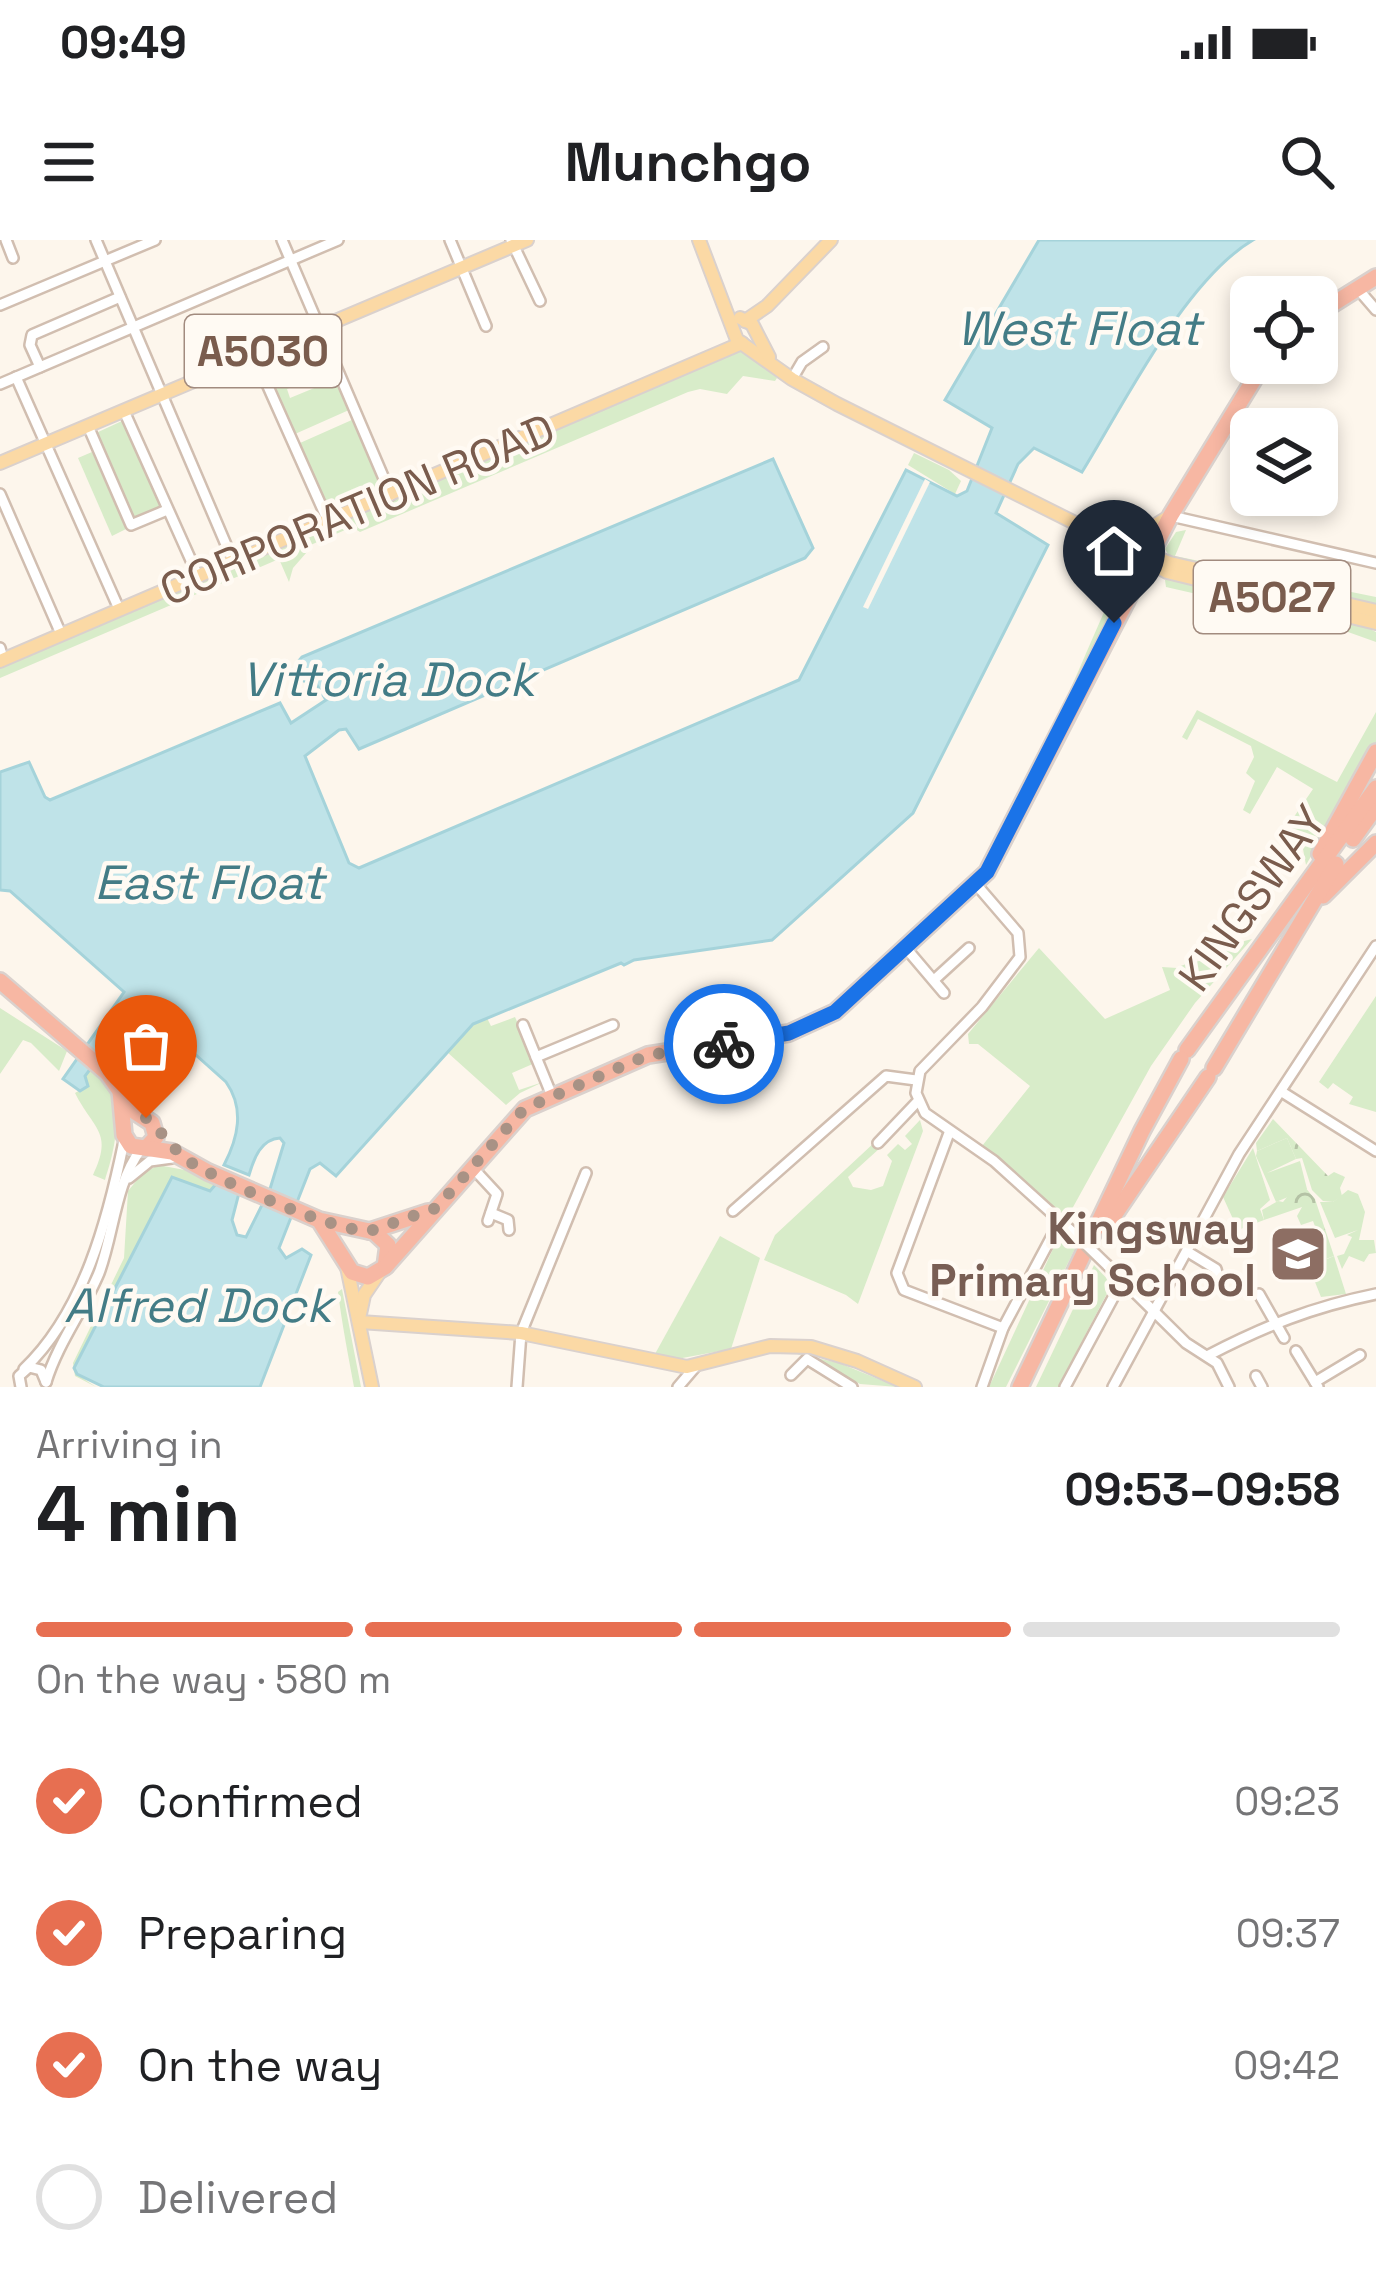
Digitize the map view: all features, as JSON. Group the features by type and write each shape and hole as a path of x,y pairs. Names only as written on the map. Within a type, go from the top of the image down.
{"highway":[{"path":"1338,300 1376,278"},
{"path":"319,1220 345,1262 364,1277 383,1269 524,1109 648,1055 807,1028 835,1012 976,884 1002,848 1167,523 1230,419"},
{"path":"1293,918 1376,752"},
{"name":"KINGSWAY","path":"1029,1387 1112,1218 1211,1072 1293,918 1376,788"},
{"name":"KINGSWAY","path":"1020,1387 1184,1054 1376,807"},
{"path":"1293,918 1376,843"},
{"path":"0,981 112,1078 186,1159"},
{"path":"0,992 47,1032 88,1058"},
{"path":"120,1091 124,1133 131,1146 186,1159 319,1220 364,1231 387,1243 389,1257 383,1269"},
{"path":"124,1133 130,1120 146,1120"},
{"path":"144,1148 155,1137 146,1120"},
{"path":"345,1262 346,1241 436,1208"}],"main road":[{"path":"699,240 744,332"},
{"name":"CORPORATION ROAD","path":"1,656 714,358 831,240"},
{"name":"A5030","path":"0,463 517,242"},
{"name":"A5027","path":"744,332 792,379 1107,539 1124,552 1168,568 1376,622"},
{"path":"1107,539 1167,523 1163,550 1168,568 1134,586 1124,552"},
{"name":"A5027","path":"1107,539 1129,544 1148,559"},
{"name":"A5027","path":"1168,568 1376,611"},
{"path":"345,1262 372,1387"},
{"path":"359,1321 364,1295 383,1269"},
{"path":"359,1321 521,1333 696,1366 788,1344 857,1361 915,1387"},
{"path":"365,1351 388,1324"}],"street":[{"path":"6,240 13,258"},
{"path":"96,240 233,561"},
{"path":"0,305 154,240"},
{"path":"282,240 391,494"},
{"path":"0,384 338,240"},
{"path":"450,240 486,326"},
{"path":"517,242 540,301"},
{"path":"1357,288 1376,310"},
{"path":"40,367 30,344 32,335 120,297"},
{"path":"792,379 802,362 823,347"},
{"path":"254,355 328,521"},
{"path":"16,377 119,609"},
{"path":"124,411 197,576"},
{"path":"88,427 131,525 167,510"},
{"path":"0,494 61,634"},
{"path":"1167,523 1376,563"},
{"path":"976,884 1018,934 1020,957 916,1080 918,1101 949,1132 994,1161 1186,1342 1216,1363 1229,1387"},
{"path":"904,946 944,993"},
{"path":"1113,1387 1239,1154 1376,946"},
{"path":"934,980 968,948"},
{"path":"523,1024 552,1096"},
{"path":"536,1058 613,1025"},
{"path":"733,1211 886,1076 916,1080"},
{"path":"1282,1092 1376,1151"},
{"path":"878,1143 918,1101"},
{"path":"949,1132 897,1273 899,1282 904,1290 1004,1328"},
{"path":"21,1387 19,1376 46,1344 83,1279 124,1133"},
{"path":"45,1384 52,1360 98,1275 124,1184 144,1148"},
{"path":"124,1184 155,1160 186,1159"},
{"path":"472,1166 496,1189 489,1217 508,1220 509,1231"},
{"path":"518,1387 521,1333 586,1173"},
{"path":"982,1387 1004,1328 1060,1221"},
{"path":"1188,1252 1216,1269 1220,1281"},
{"path":"1065,1387 1122,1281"},
{"path":"1259,1294 1284,1338"},
{"path":"1207,1356 1317,1306 1376,1294"},
{"path":"1296,1351 1316,1385 1360,1354"},
{"path":"791,1375 807,1359 852,1387"},
{"path":"678,1387 696,1366"},
{"path":"24,1369 38,1367 45,1384"}],"green space":[{"path":"318,339 331,370 287,389 290,398 336,379 349,410 295,434 264,362"},
{"path":"745,349 775,381 743,376 727,394 700,389 688,392 360,532 352,527 306,547 289,582 279,559 0,678 0,667"},
{"path":"354,419 384,491 331,514 300,443"},
{"path":"122,421 161,507 135,519 96,433"},
{"path":"92,452 126,529 112,536 78,458"},
{"path":"914,453 961,481 955,494 908,465"},
{"path":"1186,530 1175,556 1376,597 1376,606 1171,559 1165,549 1176,532"},
{"path":"1118,580 1124,585 1055,730 1053,729"},
{"path":"1165,580 1364,626 1376,632 1376,642 1292,612 1289,620 1271,611 1166,587"},
{"path":"1197,710 1337,782 1376,712 1376,745 1306,865 1303,849 1287,827 1313,789 1277,767 1250,814 1243,810 1255,781 1246,773 1254,757 1251,746 1198,719 1187,740 1182,737"},
{"path":"1252,939 1195,1003 1151,1066 1067,1218 982,1146 1030,1086 978,1044 969,1044 968,1034 1039,948 1105,1019 1170,990 1162,967 1177,968 1206,959"},
{"path":"1376,996 1376,1112 1349,1104 1353,1097 1333,1083 1328,1089 1319,1082"},
{"path":"0,1008 67,1051 59,1071 23,1040 0,1074"},
{"path":"515,1017 535,1063 512,1073 519,1090 543,1082 506,1105 447,1052 473,1024 487,1018 491,1026"},
{"path":"90,1069 102,1079 115,1105 116,1135 105,1180 93,1175 102,1149 99,1131 75,1093 87,1086 85,1076"},
{"path":"1273,1119 1328,1176 1334,1172 1345,1177 1342,1196 1323,1201 1312,1190 1302,1158 1296,1159 1287,1138 1257,1151 1256,1143"},
{"path":"920,1120 923,1131 858,1304 764,1260 775,1235 875,1142 880,1148 848,1177 853,1187 883,1186 892,1161 887,1155 898,1144 905,1150 912,1144 905,1136"},
{"path":"1287,1138 1296,1159 1267,1173 1300,1161 1307,1189 1276,1202 1256,1156 1257,1151"},
{"path":"1253,1148 1270,1200 1260,1209 1264,1220 1238,1230 1223,1197"},
{"path":"158,1165 185,1170 216,1184 210,1191 172,1177 77,1365 75,1373 96,1387 75,1376 73,1363 124,1258 128,1191 142,1174"},
{"path":"1304,1186 1315,1199 1334,1256 1326,1259 1320,1243 1325,1239 1319,1237 1313,1221 1301,1225 1297,1216 1302,1207 1264,1220 1262,1210"},
{"path":"1348,1190 1358,1194 1365,1212 1359,1240 1374,1240 1376,1253 1364,1262 1349,1256 1342,1269 1337,1256 1344,1254 1352,1237 1347,1235 1358,1230 1335,1238 1320,1202 1333,1202"},
{"path":"720,1236 760,1258 731,1349 677,1359 655,1354"},
{"path":"1064,1236 1076,1247 1006,1387 989,1387 1058,1238"},
{"path":"1324,1253 1327,1259 1334,1256 1346,1294 1321,1297 1309,1267 1304,1274 1300,1263"},
{"path":"1094,1265 1112,1284 1058,1387 1036,1387"},
{"path":"342,1289 361,1387 354,1387 338,1292"},
{"path":"794,1353 839,1363 898,1387 860,1384"}],"water":[{"name":"East Float","path":"1039,240 1253,240 1228,259 1180,313 1082,472 1034,448 1018,464 996,513 1048,545 913,813 772,940 621,963 473,1024 336,1176 320,1163 310,1169 279,1248 286,1258 302,1249 311,1255 260,1387 104,1387 77,1374 74,1368 172,1177 210,1191 216,1184 239,1193 232,1220 237,1235 246,1237 270,1189 284,1143 273,1139 263,1146 249,1175 224,1165 237,1123 232,1092 139,1004 85,1076 88,1086 80,1091 63,1079 124,992 10,891 0,890 0,772 29,762 50,800 280,703 291,723 326,700 315,682 304,681 297,663 302,657 773,459 813,548 805,558 359,749 346,729 305,756 349,863 359,868 799,680 906,470 957,496 967,491 992,428 945,400"}],"pier":[{"path":"925,479 930,482 868,609 863,607"}],"way so far":[{"path":"146,1118 184,1157 208,1172 319,1220 370,1231 436,1208 524,1109 648,1055 724,1044"}],"place":[{"name":"Kingsway Primary School","path":"1298,1254"}],"route":[{"path":"724,1044 807,1028 835,1012 987,872 1114,623"}],"water label":[{"name":"West Float","path":"1079,328"},
{"name":"Vittoria Dock","path":"388,679"},
{"name":"Alfred Dock","path":"198,1305"}]}
